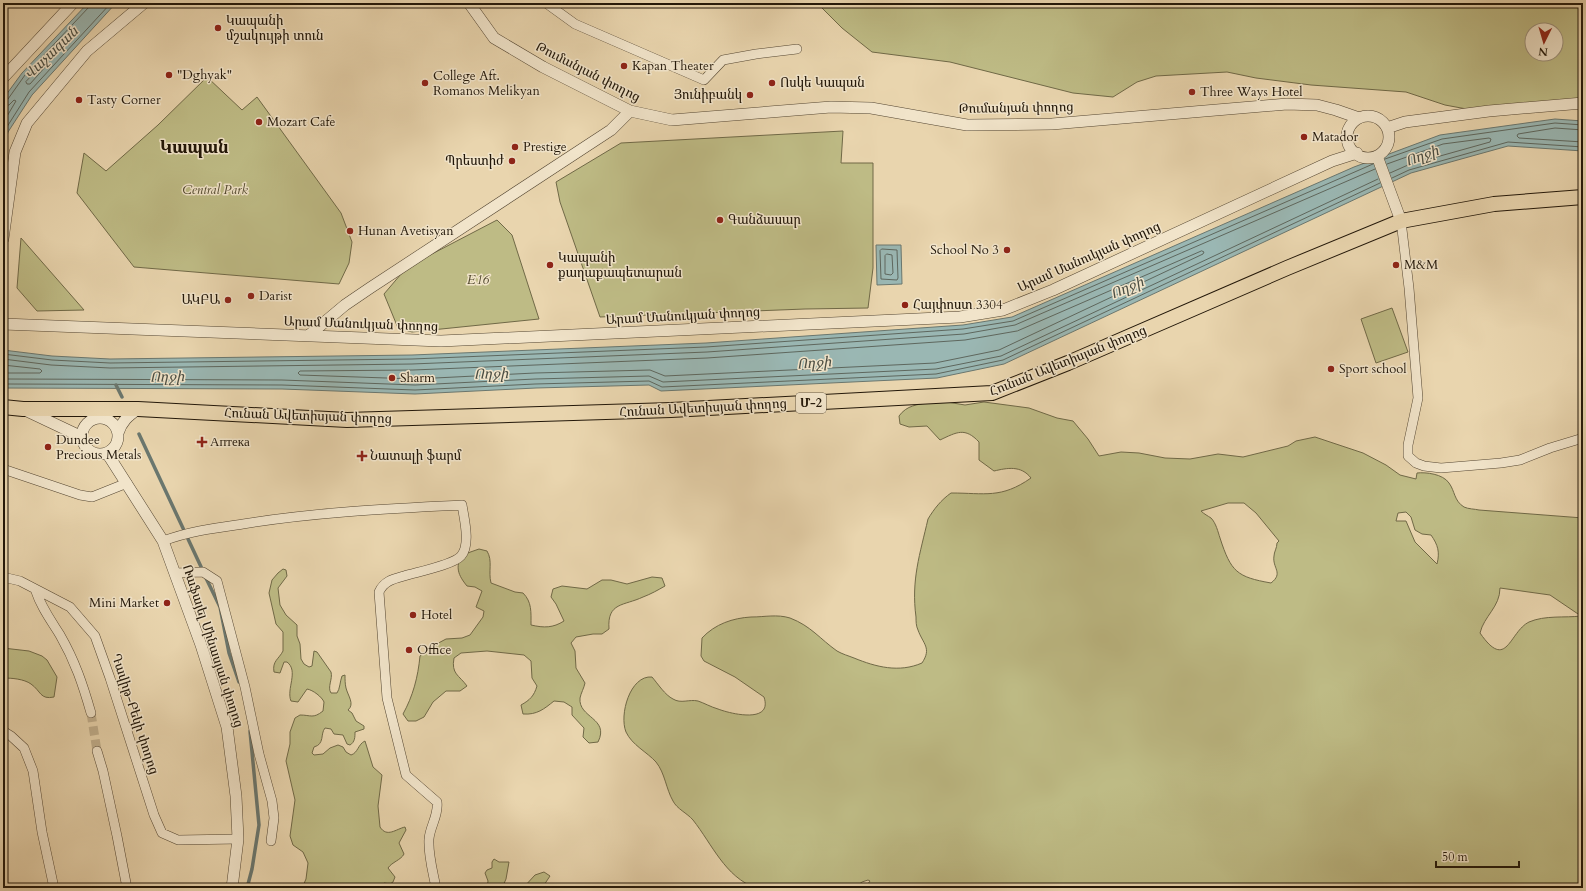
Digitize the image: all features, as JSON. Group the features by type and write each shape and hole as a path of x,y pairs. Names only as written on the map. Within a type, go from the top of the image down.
{"highway":[{"name":"Հունան Ավետիսյան փողոց","path":"3,407 23,409 138,409 347,420 671,410 992,393 1068,363 1287,268 1399,215 1494,204 1583,197"}],"street":[{"path":"3,78 72,3"},
{"path":"3,239 15,152 27,123 87,51 144,3"},
{"name":"Թումանյան փողոց","path":"469,3 494,38 543,67 630,111 672,120 824,108 871,108 969,125 1052,124 1287,104 1317,105 1359,118"},
{"path":"546,3 575,24 704,80 723,60 797,49"},
{"path":"1387,128 1405,122 1489,111 1583,102"},
{"path":"1336,110 1350,127"},
{"path":"308,336 345,305 370,288 611,130 630,111"},
{"path":"1389,141 1387,128 1380,120 1374,117 1366,116 1359,118 1350,127 1348,135 1348,143 1357,153 1368,158 1377,157 1385,149 1389,141 1405,122"},
{"name":"Արամ Մանուկյան փողոց","path":"1332,161 1348,143"},
{"name":"Արամ Մանուկյան փողոց","path":"3,324 187,333 441,341 960,317 1003,310 1053,290 1332,161 1357,153"},
{"path":"1377,157 1399,215 1409,288 1418,398 1408,445 1408,456 1416,463 1424,466 1441,468 1500,463 1520,460 1550,448 1583,438"},
{"path":"23,409 82,437"},
{"path":"118,433 116,427 107,419 95,419 85,426 82,437 86,448 90,452 102,454 107,453 116,445 118,433 122,423 129,415 138,409"},
{"name":"Ռաֆայել Մինասյան փողոց","path":"107,453 164,542 201,645 227,727 236,796 238,839 232,888"},
{"path":"3,469 80,495 92,497 126,483"},
{"path":"164,542 185,533 287,517 363,510 462,505 466,529 466,543 462,555 453,562 392,579 383,584 379,592 387,698 406,775 437,802 438,808 430,829 429,839 436,888"},
{"path":"175,573 203,572 217,581 245,687 259,754 272,802 274,818 272,841"},
{"name":"Դավիթ-Բեկի փողոց","path":"3,577 20,581 70,607 94,636 110,678 154,815 162,833 178,840 238,839"},
{"path":"35,589 40,604 60,636 80,675 91,713"},
{"path":"3,732 11,736 24,748 33,771 42,832 54,888"},
{"path":"97,751 116,829 127,888"}],"green space":[{"path":"817,3 1583,3 1583,98 1472,110 1445,105 1406,92 1311,85 1256,78 1227,72 1156,76 1137,82 1113,97 1073,93 950,62 872,52 842,28"},
{"name":"Central Park","path":"207,77 242,110 257,97 341,213 352,242 349,263 339,284 134,267 77,193 84,153 106,171 158,125"},
{"name":"Գանձասար","path":"843,131 841,163 873,163 873,268 868,308 600,317 560,202 556,182 621,143"},
{"name":"E16","path":"497,220 512,235 539,319 412,332 398,328 384,294 407,267"},
{"path":"21,238 84,310 37,311 17,288"},
{"path":"1392,308 1408,352 1376,363 1361,319"},
{"path":"930,402 947,402 965,405 984,402 1029,408 1057,418 1073,421 1088,439 1099,456 1121,452 1139,453 1165,458 1190,459 1218,454 1243,457 1288,446 1296,441 1315,437 1363,453 1386,465 1400,475 1416,479 1417,473 1434,474 1439,476 1449,483 1458,502 1466,508 1583,518 1583,888 865,888 870,881 868,880 862,882 854,888 762,889 745,883 727,868 693,820 675,804 659,766 629,737 624,725 625,707 628,697 638,682 644,678 652,677 667,695 676,700 698,701 724,711 741,715 757,714 762,711 765,705 764,697 735,677 704,661 701,656 702,638 707,633 718,625 731,620 744,618 776,616 790,618 810,629 839,652 879,666 888,668 905,668 922,663 925,658 926,646 916,625 915,579 928,519 938,505 951,493 983,494 1001,492 1020,485 1031,478 1023,471 1014,468 994,471 979,460 979,442 969,434 961,432 956,433 940,440 927,426 909,427 900,424 899,416 902,412 913,406","holes":["1228,503 1244,503 1256,513 1279,541 1274,554 1277,573 1275,579 1271,583 1259,581 1237,571 1228,559 1214,522 1201,511","1406,512 1411,517 1415,530 1422,534 1431,535 1437,545 1437,564 1415,542 1406,521 1396,521 1398,513","1500,588 1550,595 1581,616 1542,618 1529,622 1522,627 1507,646 1502,649 1496,649 1489,644 1480,633 1485,621 1495,606"]},
{"path":"479,549 487,551 489,555 491,583 515,592 523,593 528,600 531,612 531,625 536,626 552,626 564,621 551,597 553,589 562,586 587,589 602,580 611,580 627,584 652,577 662,578 665,586 646,596 618,606 614,609 609,620 609,629 602,634 576,637 571,643 575,651 576,668 585,683 580,698 581,705 600,728 601,734 598,742 589,743 583,737 584,728 572,715 572,707 564,702 554,701 543,709 532,714 523,714 521,705 531,697 537,686 532,678 531,661 524,655 487,651 461,653 454,658 453,663 456,674 467,686 460,691 446,691 433,702 424,717 416,721 408,721 403,714 410,700 418,671 420,656 431,647 446,639 462,638 470,635 483,617 484,611 476,607 482,591 475,587 467,586 458,571 462,555"},
{"path":"283,569 286,570 287,576 278,588 280,605 286,615 297,625 297,636 300,644 301,659 304,664 309,667 312,666 314,651 317,652 331,672 331,693 337,693 342,676 345,675 346,688 351,703 348,710 352,713 356,721 364,726 364,729 355,732 354,741 350,745 347,744 343,735 334,734 331,729 325,728 320,744 314,747 312,753 314,755 323,754 330,748 338,745 343,747 346,752 351,755 365,741 373,767 382,775 378,806 380,827 386,832 392,832 405,827 406,830 399,843 404,854 388,868 395,877 393,882 390,884 384,883 380,888 302,888 306,879 308,863 303,852 293,845 290,836 295,800 286,761 290,744 290,732 295,718 300,715 317,715 323,711 324,702 317,694 307,689 298,702 291,701 290,691 292,670 290,666 287,662 284,662 280,673 274,672 274,665 283,651 283,632 276,624 269,593 272,580"},
{"path":"3,648 29,651 42,656 47,660 57,677 54,697 49,698 43,696 31,684 25,681 3,678"},
{"path":"494,859 499,862 509,862 506,879 502,888 487,888 488,881 485,873 487,870 492,868 492,862"},
{"path":"544,872 550,876 544,885 544,888 523,888 535,875"}],"water":[{"name":"Վաչագան","path":"88,3 116,3 32,95 8,132 3,152 3,99 22,73"},
{"name":"Ողջի","path":"1555,119 1583,121 1583,151 1508,146 1411,173 1004,364 937,378 661,391 649,385 536,388 415,394 282,389 3,388 3,350 52,356 110,359 412,355 706,343 963,325 1012,317 1354,167 1440,135"},
{"path":"876,245 901,245 902,284 877,285"}],"waterway":[{"path":"116,385 122,397"},
{"path":"139,434 203,571"},
{"path":"205,576 220,607 229,653 239,682"},
{"path":"247,888 252,869 259,825 250,731"}],"tunnel":[{"path":"91,713 97,751"}],"place":[{"name":"Կապանի մշակույթի տուն","path":"218,28"},
{"name":"Kapan Theater","path":"624,66"},
{"name":"\"Dghyak\"","path":"169,75"},
{"name":"College Aft. Romanos Melikyan","path":"425,83"},
{"name":"Ոսկե Կապան","path":"772,83"},
{"name":"Three Ways Hotel","path":"1192,92"},
{"name":"Յունիբանկ","path":"750,95"},
{"name":"Tasty Corner","path":"79,100"},
{"name":"Mozart Cafe","path":"259,122"},
{"name":"Matador","path":"1304,137"},
{"name":"Prestige","path":"515,147"},
{"name":"Պրեստիժ","path":"512,161"},
{"name":"Գանձասար","path":"720,220"},
{"name":"Hunan Avetisyan","path":"350,231"},
{"name":"School No 3","path":"1007,250"},
{"name":"Կապանի քաղաքապետարան","path":"550,265"},
{"name":"M&M","path":"1396,265"},
{"name":"Darist","path":"251,296"},
{"name":"ԱԿԲԱ","path":"228,300"},
{"name":"Հայփոստ 3304","path":"905,305"},
{"name":"Sport school","path":"1331,369"},
{"name":"Sharm","path":"392,378"},
{"name":"Аптека","path":"202,442"},
{"name":"Dundee Precious Metals","path":"48,447"},
{"name":"Նատալի ֆարմ","path":"362,456"},
{"name":"Mini Market","path":"167,603"},
{"name":"Hotel","path":"413,615"},
{"name":"Office","path":"409,650"}],"district":[{"name":"Կապան","path":"194,147"}]}
